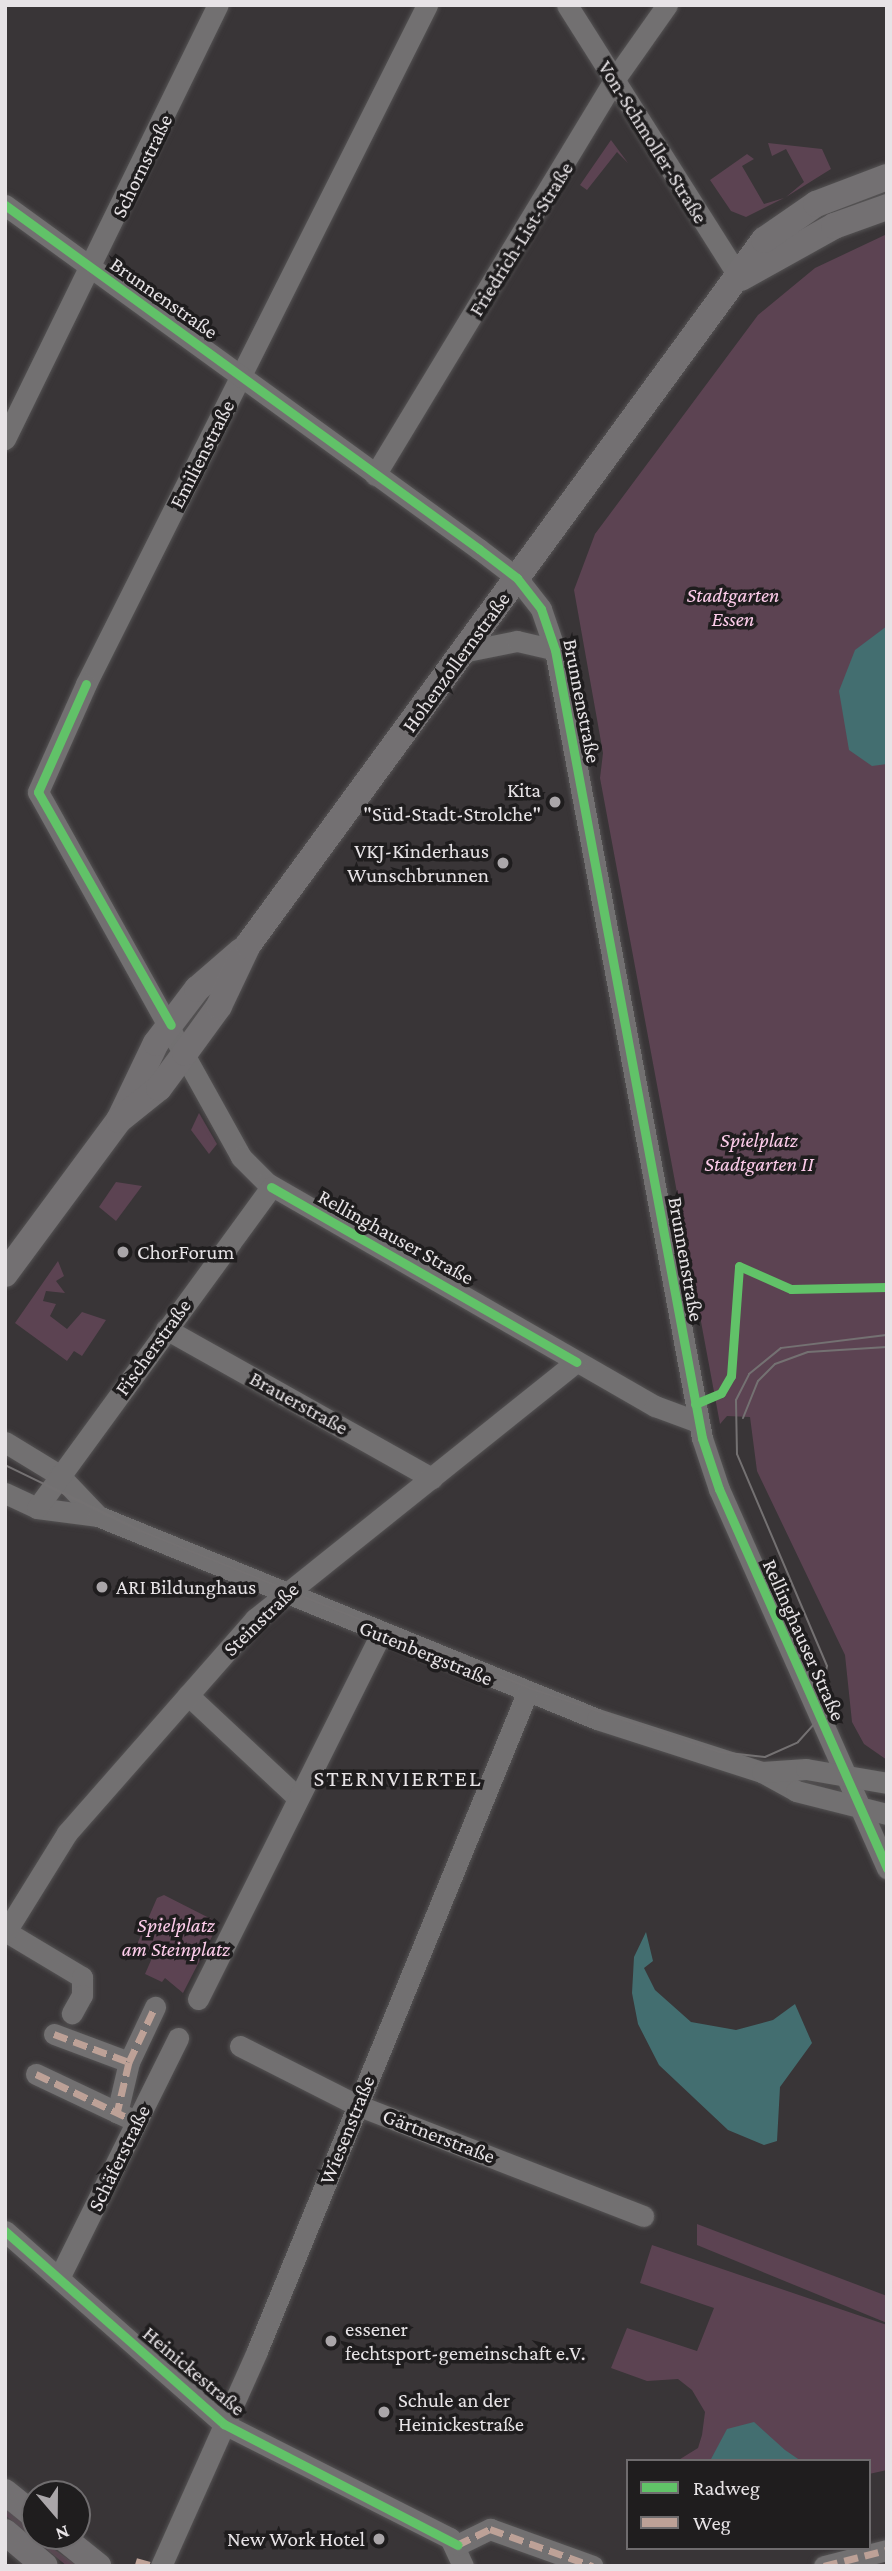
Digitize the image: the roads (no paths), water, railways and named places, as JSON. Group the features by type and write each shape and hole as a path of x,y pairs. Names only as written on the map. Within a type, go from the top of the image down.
{"main road":[{"name":"Hohenzollernstraße","path":"119,1120 159,1088 185,1053 219,1006 248,945 777,227 826,199 887,177"},
{"name":"Hohenzollernstraße","path":"740,279 834,226 887,207"},
{"name":"Hohenzollernstraße","path":"119,1120 142,1062 197,989 248,945"},
{"path":"5,1273 119,1120"},
{"path":"5,2492 21,2504"},
{"path":"5,2532 44,2566"},
{"path":"78,2550 98,2566"}],"street":[{"name":"Schornstraße","path":"5,439 218,5"},
{"name":"Emilienstraße","path":"38,792 86,684 427,5"},
{"name":"Von-Schmoller-Straße","path":"566,5 740,279"},
{"name":"Friedrich-List-Straße","path":"375,475 614,80 667,5"},
{"name":"Brunnenstraße","path":"5,205 517,578 541,610 555,650 698,1422"},
{"name":"Brunnenstraße","path":"462,652 517,641 555,650"},
{"name":"Rellinghauser Straße","path":"38,792 170,1025 241,1157 271,1187 576,1363 655,1406 698,1422 719,1489 887,1869"},
{"name":"Fischerstraße","path":"37,1508 271,1187"},
{"name":"Brauerstraße","path":"166,1329 432,1478"},
{"name":"Steinstraße","path":"6,1932 67,1833 188,1695 283,1595 576,1363"},
{"name":"Gutenbergstraße","path":"5,1442 59,1475 98,1516"},
{"name":"Gutenbergstraße","path":"5,1493 37,1508 98,1516 283,1595 527,1693 762,1772"},
{"path":"198,1999 380,1635"},
{"name":"Wiesenstraße","path":"161,2566 224,2424 527,1693"},
{"path":"188,1695 297,1797"},
{"path":"762,1772 806,1769 887,1783"},
{"path":"762,1772 796,1791 887,1814"},
{"path":"6,1932 82,1977 82,1995 72,2013"},
{"path":"117,2113 129,2062 155,2007"},
{"path":"54,2034 129,2062"},
{"name":"Schäferstraße","path":"59,2278 178,2038"},
{"name":"Gärtnerstraße","path":"240,2046 357,2105 643,2216"},
{"path":"36,2074 137,2122"},
{"name":"Heinickestraße","path":"5,2231 224,2424 457,2544"},
{"path":"463,2566 457,2544 490,2529 593,2566"},
{"path":"824,2566 887,2550"}],"water":[{"path":"887,626 887,764 872,766 849,750 839,691 855,650"},
{"path":"646,1932 653,1961 644,1968 655,1990 691,2022 736,2030 773,2020 795,2004 812,2043 780,2087 777,2141 764,2145 728,2130 659,2065 638,2024 632,1993 634,1957"},
{"path":"754,2422 798,2459 711,2459 727,2429"}],"tram line":[{"path":"5,1465 141,1531 529,1688 719,1752 765,1757 798,1742 816,1722 827,1666 737,1454 736,1400 749,1374 781,1348 887,1335"},
{"path":"743,1418 758,1381 775,1364 808,1352 887,1347"}],"place":[{"name":"Kita \"Süd-Stadt-Strolche\"","path":"555,802"},
{"name":"VKJ-Kinderhaus Wunschbrunnen","path":"503,863"},
{"name":"ChorForum","path":"123,1252"},
{"name":"ARI Bildunghaus","path":"102,1587"},
{"name":"essener fechtsport-gemeinschaft e.V.","path":"331,2341"},
{"name":"Schule an der Heinickestraße","path":"384,2412"},
{"name":"New Work Hotel","path":"379,2539"}],"district":[{"name":"STERNVIERTEL","path":"398,1778"}],"park label":[{"name":"Stadtgarten Essen","path":"733,607"},
{"name":"Spielplatz Stadtgarten II","path":"759,1152"},
{"name":"Spielplatz am Steinplatz","path":"176,1937"}]}
